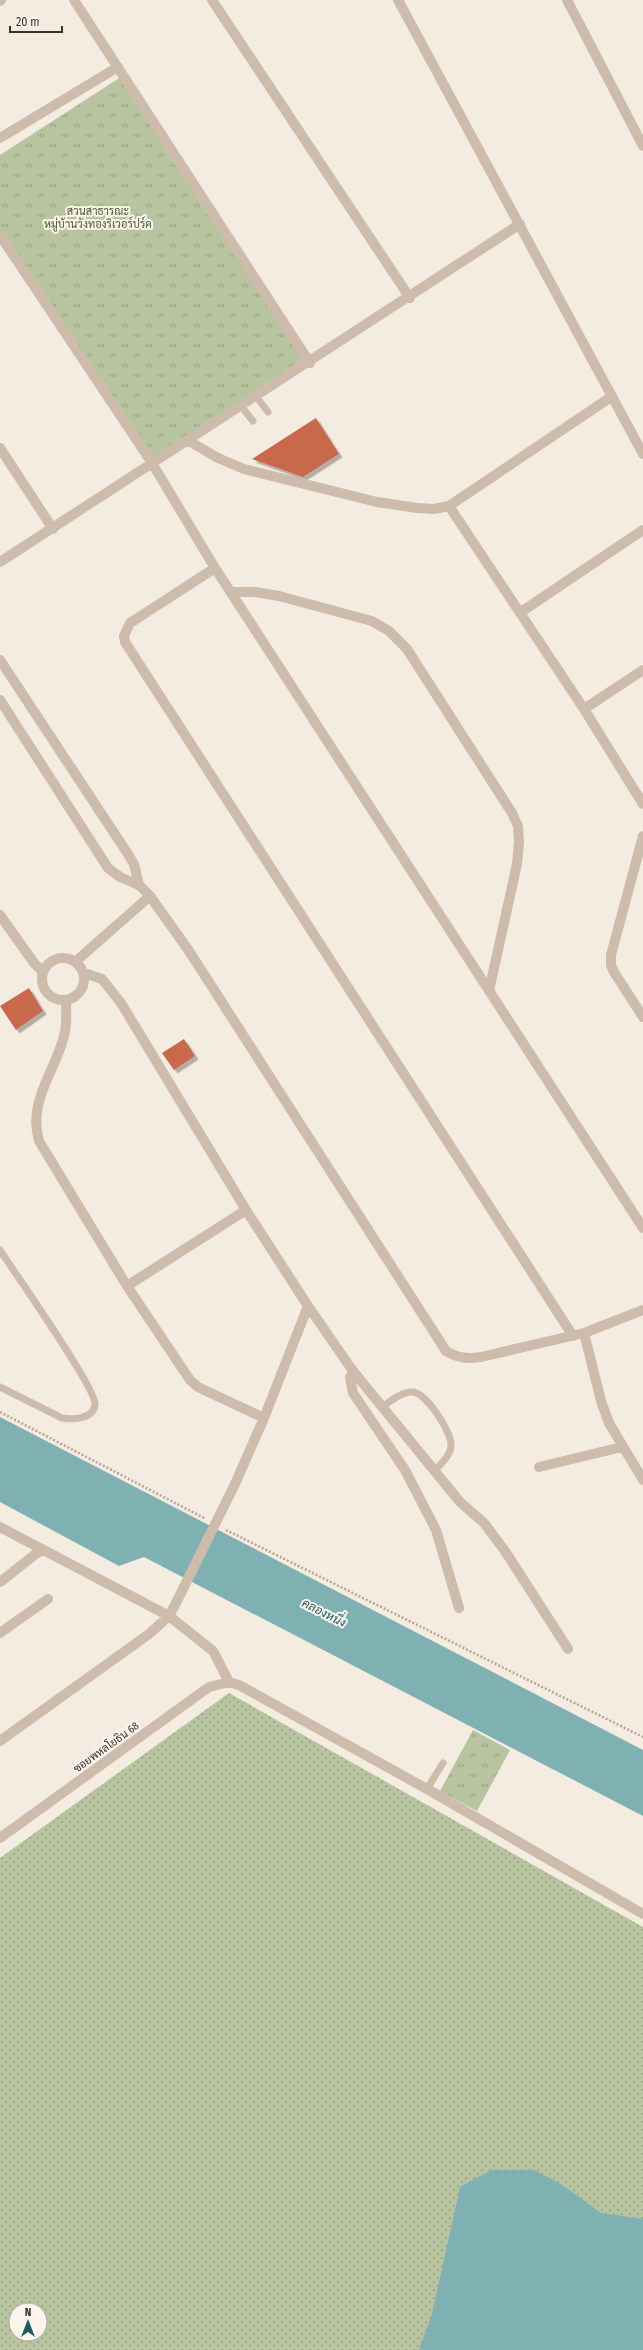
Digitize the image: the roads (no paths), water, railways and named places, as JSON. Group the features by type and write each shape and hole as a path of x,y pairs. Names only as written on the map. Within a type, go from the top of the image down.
{"street":[{"path":"74,0 310,363"},
{"path":"212,0 410,298"},
{"path":"398,0 643,454"},
{"path":"567,0 643,146"},
{"path":"0,138 118,67"},
{"path":"0,562 53,529 187,440 410,298 520,224"},
{"path":"0,235 152,463 215,568 232,592 643,1228"},
{"path":"187,440 218,458 244,469 377,502 434,509 449,506 611,397"},
{"path":"0,448 53,529"},
{"path":"449,506 521,612 643,804"},
{"path":"521,612 643,530"},
{"path":"215,568 130,623 124,636 125,642 573,1336"},
{"path":"232,592 256,592 279,596 372,621 389,631 407,649 512,813 518,826 520,842 517,864 489,991"},
{"path":"0,660 126,851 134,864 139,885"},
{"path":"584,709 643,670"},
{"path":"0,700 108,868 120,878 139,885 150,896 190,950 446,1351 456,1356 468,1359 584,1333 643,1310"},
{"path":"643,836 611,955 611,966 643,1017"},
{"path":"75,962 150,896"},
{"path":"0,916 34,963 43,972"},
{"path":"84,973 83,988 79,994 66,1001 60,1001 48,995 42,984 43,972 51,962 63,958 75,962 84,973 102,979 121,1003 246,1210 308,1306 353,1371 382,1407 460,1502 484,1523 505,1551 568,1649"},
{"path":"66,1001 65,1031 39,1097 35,1129 39,1141 126,1286 190,1380 198,1387 264,1418"},
{"path":"126,1286 246,1210"},
{"path":"0,1741 149,1634 169,1616 235,1484 264,1418 308,1306"},
{"path":"584,1333 601,1401 609,1423 643,1480"},
{"path":"353,1371 350,1378 353,1393 406,1470 436,1530 445,1556 458,1608"},
{"path":"539,1467 622,1447"},
{"path":"0,1527 169,1616 213,1651 229,1682 240,1685 427,1789 643,1914"},
{"path":"0,1582 42,1549"},
{"path":"0,1633 48,1599"},
{"name":"ซอยพหลโยธิน 68","path":"0,1838 209,1687 229,1682"}],"lane":[{"path":"256,396 268,412"},
{"path":"241,406 253,421"},
{"path":"0,1250 79,1371 93,1394 95,1405 91,1412 81,1418 66,1419 0,1387"},
{"path":"382,1407 405,1393 414,1392 419,1394 434,1410 448,1432 451,1445 449,1453 435,1470"},
{"path":"427,1789 443,1763"}],"water":[{"name":"คลองหนึ่ง","path":"0,1417 643,1750 643,1816 144,1557 119,1566 0,1502"},
{"path":"491,2170 534,2170 561,2184 601,2213 643,2219 643,2350 419,2350 432,2314 460,2187"}],"park label":[{"name":"สวนสาธารณะ หมู่บ้านวังทองริเวอร์ปร์ค","path":"98,217"}]}
